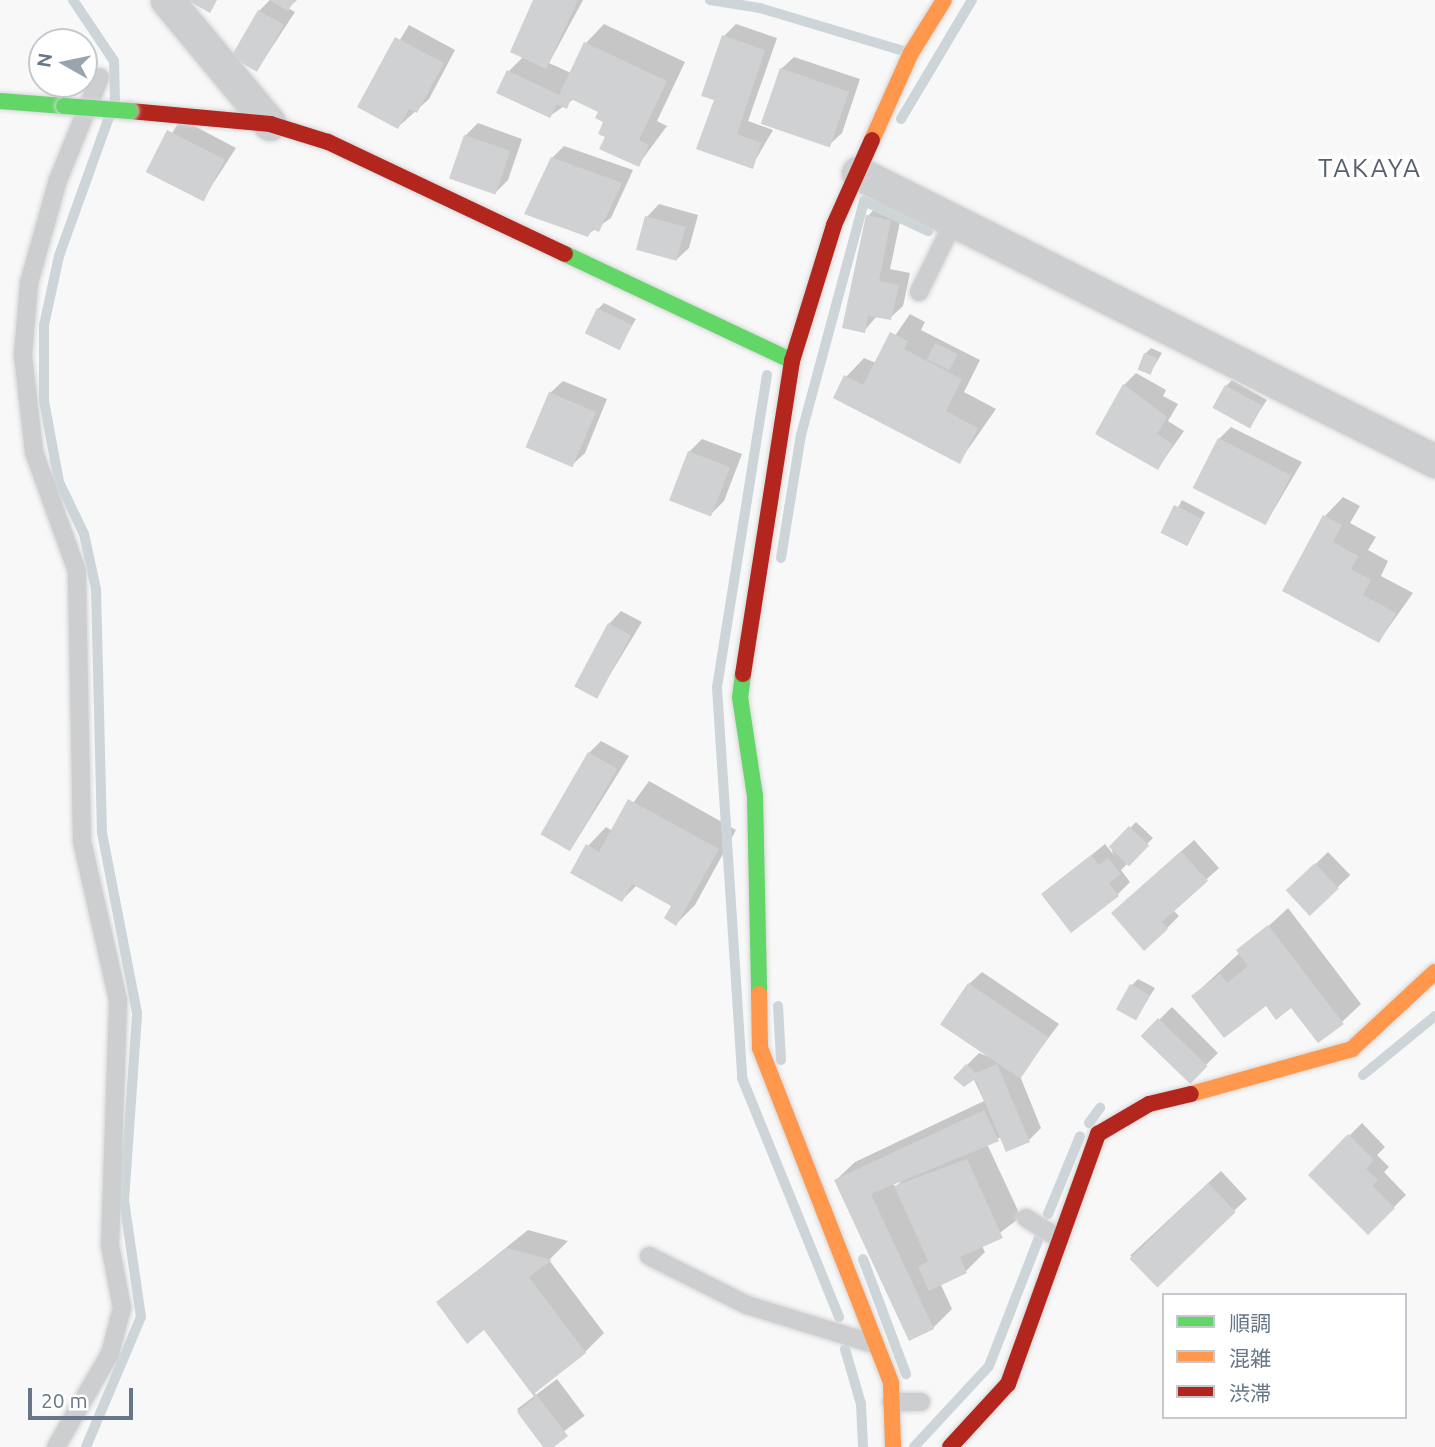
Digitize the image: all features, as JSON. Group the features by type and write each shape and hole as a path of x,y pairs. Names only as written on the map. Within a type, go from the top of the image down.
{"street":[{"path":"167,0 270,124"},
{"path":"893,1447 891,1402 877,1345 760,1048 755,796 740,697 792,361 834,225 911,53 944,0"},
{"path":"0,101 270,124 462,201 792,361"},
{"path":"858,173 1435,461"},
{"path":"950,1447 1008,1384 1098,1133 1149,1104 1298,1069 1352,1049 1435,972"}],"lane":[{"path":"57,1447 110,1354 121,1308 110,1245 118,1000 82,841 77,571 34,452 23,355 29,283 58,180 100,77"},
{"path":"919,292 954,221"},
{"path":"1026,1218 1060,1239"},
{"path":"649,1256 747,1306 877,1345"},
{"path":"891,1402 921,1402"}],"building":[{"path":"187,0 217,0 210,13"},
{"path":"269,0 295,0 288,11"},
{"path":"533,0 578,0 546,69 510,52"},
{"path":"258,10 284,25 257,72 231,57"},
{"path":"722,35 765,50 737,134 761,143 753,169 696,149 714,100 701,96"},
{"path":"395,37 444,63 417,113 409,109 398,129 357,107"},
{"path":"584,42 667,81 639,140 649,145 639,167 599,149 605,137 598,134 603,122 595,118 598,112 571,99 567,109 557,104 550,118 496,93 507,70 559,95"},
{"path":"780,68 849,92 830,148 761,124"},
{"path":"167,130 225,160 204,201 146,172"},
{"path":"464,135 510,151 495,194 449,178"},
{"path":"551,157 622,183 599,232 592,229 588,237 524,214"},
{"path":"866,215 891,220 879,281 899,285 891,320 868,316 865,333 842,328"},
{"path":"645,216 686,227 677,261 636,250"},
{"path":"597,308 632,325 620,350 585,333"},
{"path":"890,332 908,341 904,349 962,379 946,411 978,428 960,464 833,398 844,375 863,385"},
{"path":"935,343 957,354 950,370 927,359"},
{"path":"1144,353 1157,358 1151,375 1138,370"},
{"path":"1123,384 1167,417 1157,434 1173,444 1158,470 1095,434"},
{"path":"1225,385 1263,406 1250,429 1212,408"},
{"path":"549,392 596,412 573,467 526,447"},
{"path":"1218,438 1291,475 1266,525 1193,488"},
{"path":"688,451 730,467 711,517 669,500"},
{"path":"1174,505 1201,518 1187,546 1160,533"},
{"path":"1323,515 1342,525 1333,542 1358,556 1351,569 1371,580 1363,595 1396,613 1379,643 1282,591"},
{"path":"608,623 631,635 597,699 574,687"},
{"path":"588,752 617,769 570,851 540,834"},
{"path":"628,799 719,849 676,926 664,918 671,906 632,884 622,902 570,873 586,844 599,852"},
{"path":"1129,826 1149,845 1129,866 1109,847"},
{"path":"1181,851 1208,881 1162,922 1168,929 1144,951 1111,913"},
{"path":"1091,855 1099,865 1108,858 1121,874 1109,883 1119,896 1071,933 1041,894"},
{"path":"1315,863 1339,889 1310,916 1286,890"},
{"path":"1268,925 1344,1024 1318,1043 1291,1008 1276,1020 1266,1006 1224,1038 1191,996 1220,974 1227,983 1248,966 1236,950"},
{"path":"968,983 1048,1037 1020,1079 940,1024"},
{"path":"1130,984 1150,995 1136,1021 1116,1009"},
{"path":"1158,1018 1208,1066 1190,1084 1141,1036"},
{"path":"966,1064 976,1073 997,1064 1030,1142 1006,1152 975,1079 964,1087 953,1078"},
{"path":"984,1110 999,1141 871,1194 934,1329 909,1341 834,1180"},
{"path":"1348,1134 1374,1160 1366,1169 1378,1180 1373,1186 1395,1208 1368,1235 1308,1175"},
{"path":"967,1159 1003,1238 960,1257 967,1273 929,1291 918,1267 928,1261 894,1186"},
{"path":"1208,1183 1236,1212 1157,1287 1130,1259"},
{"path":"507,1248 552,1260 529,1277 586,1353 535,1393 568,1436 554,1447 543,1447 517,1412 535,1398 484,1330 467,1344 436,1302"}],"waterway":[{"path":"73,0 114,61 115,102"},
{"path":"710,0 760,8 903,51"},
{"path":"901,119 972,0"},
{"path":"86,1447 141,1317 124,1201 137,1013 102,833 96,589 84,534 59,482 44,401 44,325 59,256 109,117"},
{"path":"781,558 801,435 864,201 928,231"},
{"path":"767,375 717,687 742,1078 839,1317"},
{"path":"778,1006 781,1060"},
{"path":"1363,1075 1435,1016"},
{"path":"1089,1123 1100,1108"},
{"path":"1048,1214 1080,1136"},
{"path":"914,1447 989,1366 1039,1238"},
{"path":"863,1259 906,1374"},
{"path":"845,1349 861,1404 863,1447"}],"traffic: fast":[{"path":"0,101 64,106"},
{"path":"64,106 130,111"},
{"path":"565,254 792,361"},
{"path":"743,674 740,697 755,796 759,994"}],"traffic: slow":[{"path":"872,140 911,53 944,0"},
{"path":"1191,1094 1352,1049 1435,972"},
{"path":"759,994 760,1048 891,1383 893,1447"}],"traffic: jam":[{"path":"130,111 270,124 328,142 565,254"},
{"path":"743,674 792,361 834,225 872,140"},
{"path":"950,1447 1008,1384 1098,1134 1149,1104 1191,1094"}],"district":[{"name":"TAKAYA","path":"1370,168"}]}
